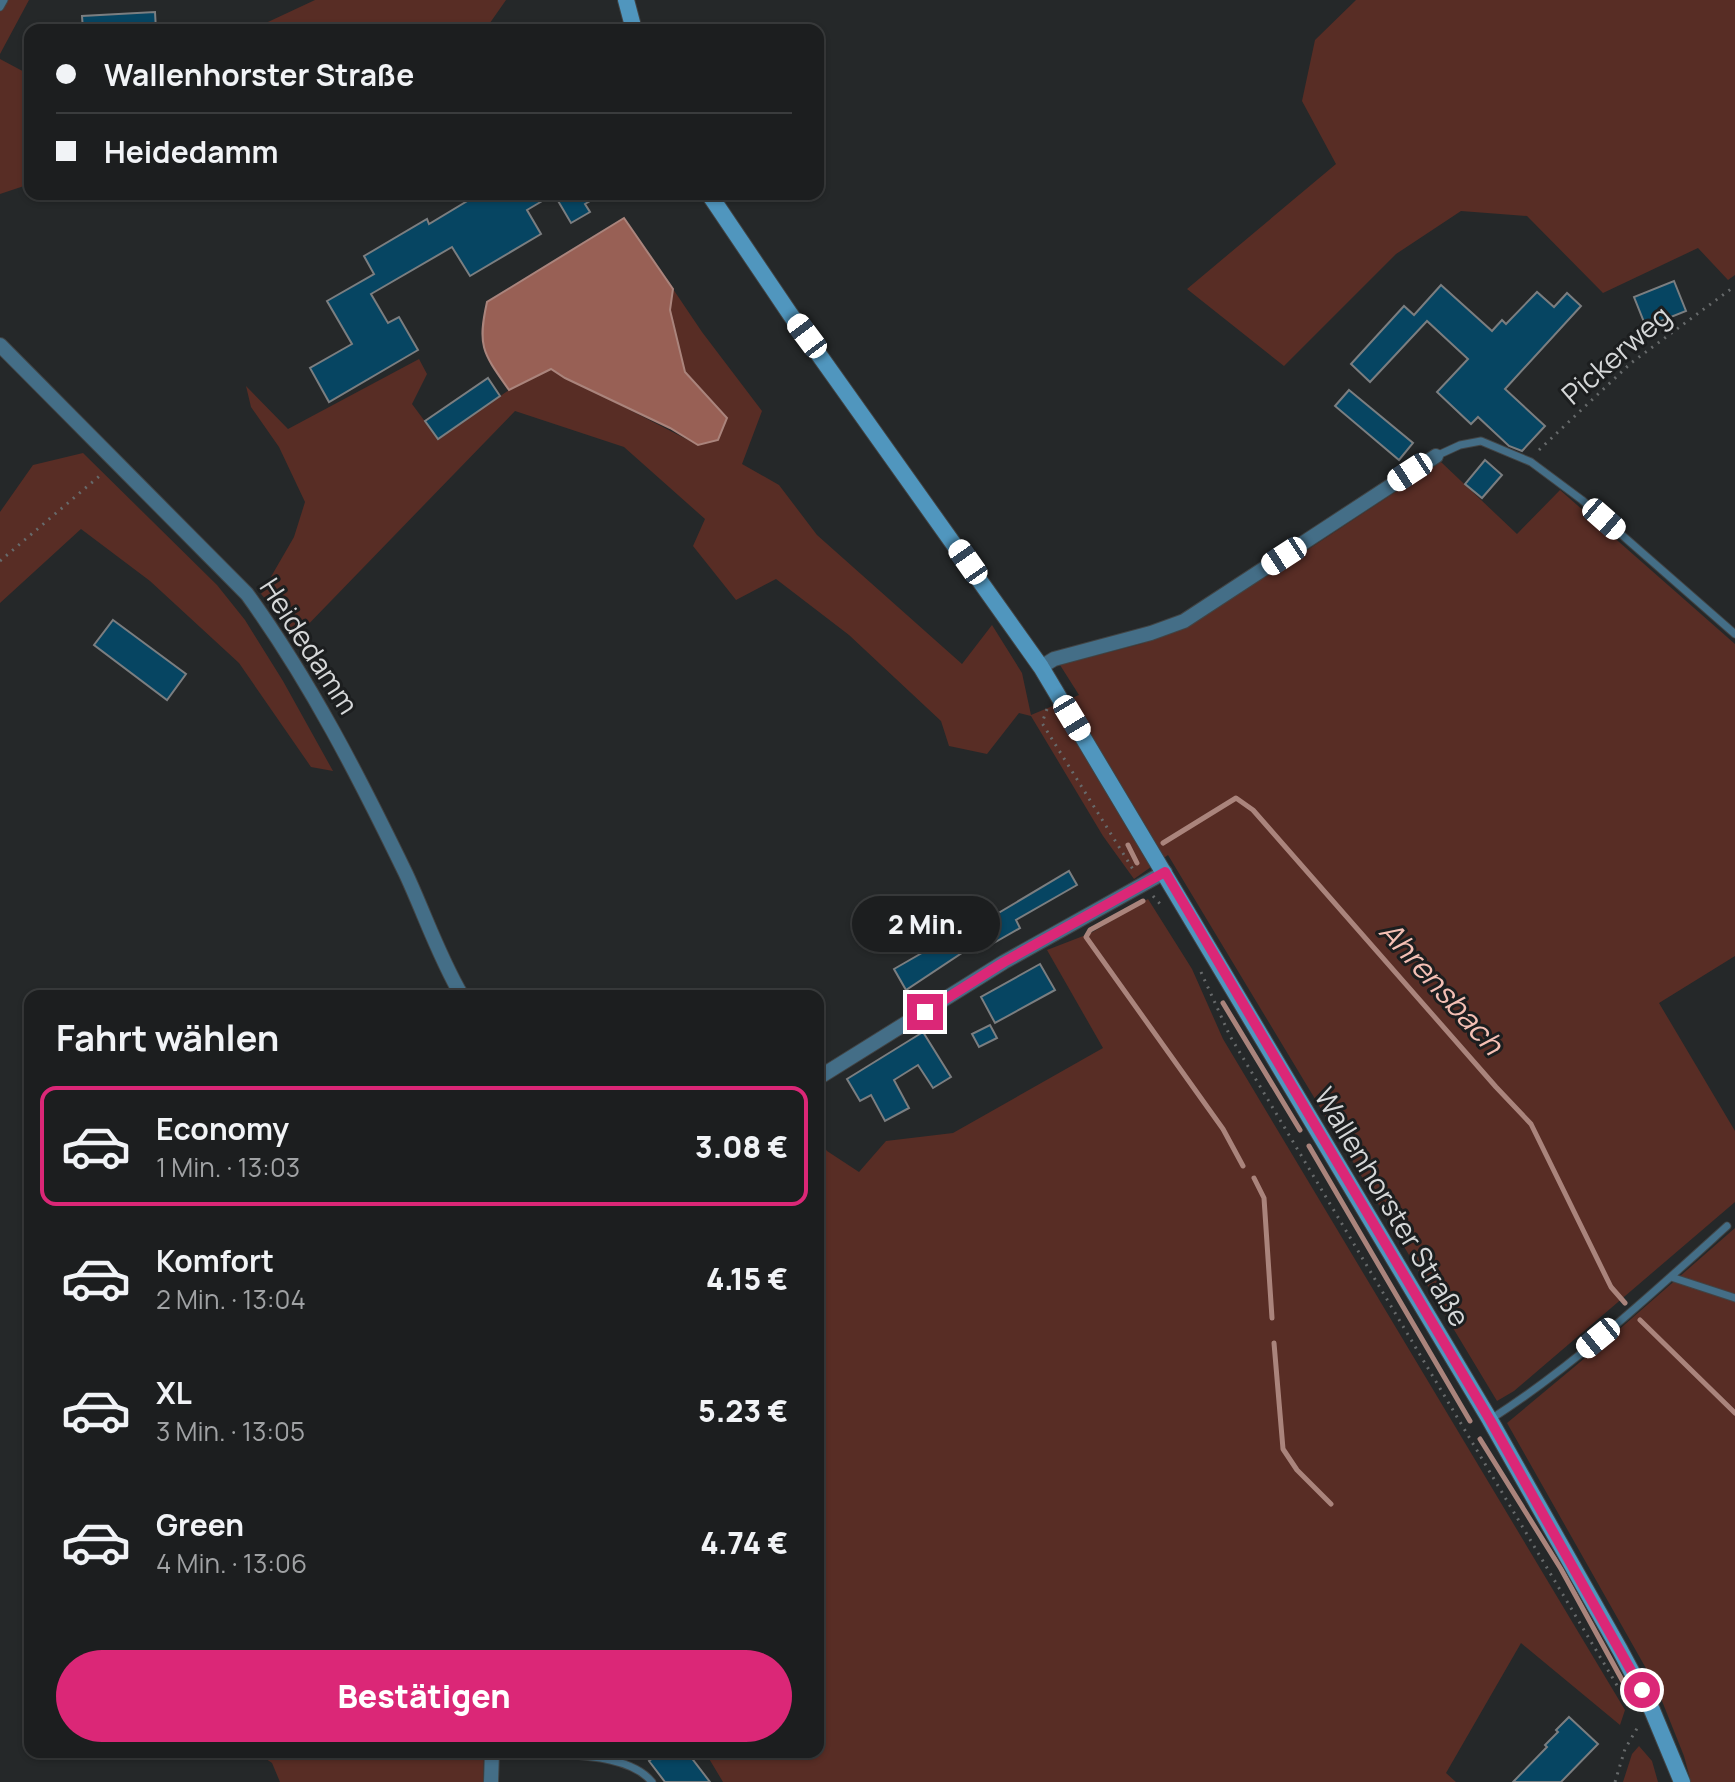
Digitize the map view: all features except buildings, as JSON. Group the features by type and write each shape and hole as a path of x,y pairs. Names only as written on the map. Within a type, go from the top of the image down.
{"main road":[{"path":"626,0 632,24"},
{"name":"Wallenhorster Straße","path":"713,200 790,314 840,380 1041,667 1490,1420 1652,1710 1682,1782"}],"street":[{"name":"Heidedamm","path":"0,345 247,594 279,638 348,757 458,990"},
{"path":"1041,667 1054,659 1184,621 1436,456"},
{"path":"824,1074 1004,962 1165,872"},
{"path":"491,1782 492,1758"}],"lane":[{"path":"0,7 4,0"},
{"path":"1436,456 1460,445 1481,441 1531,462 1582,500 1735,634"},
{"path":"1490,1420 1515,1404 1671,1277 1727,1226"},
{"path":"1671,1277 1735,1298"},
{"path":"588,1758 624,1762 648,1776 652,1782"}],"path":[{"name":"Pickerweg","path":"1531,462 1631,363 1735,286"},
{"path":"0,561 116,462"},
{"path":"1048,706 1042,723 1144,885"},
{"path":"1199,968 1230,1036 1625,1698"},
{"path":"1615,1782 1625,1749 1641,1722"}],"shaded area":[{"path":"0,0 29,0 0,54"},
{"path":"315,0 506,0 489,24 264,24"},
{"path":"1356,0 1735,0 1735,275 1728,280 1698,248 1603,293 1527,216 1461,211 1396,254 1284,366 1187,289 1336,164 1302,101 1315,40"},
{"path":"0,59 24,72 24,186 0,194"},
{"path":"624,218 673,289 670,310 685,372 727,418 718,440 698,445 551,369 509,390 484,349 487,302"},
{"path":"673,289 762,411 742,464 779,485 817,535 962,664 992,625 1022,673 1031,715 1079,695 1060,665 1141,644 1176,630 1277,570 1441,462 1517,534 1560,490 1735,644 1735,956 1659,1003 1735,1131 1735,1202 1514,1391 1497,1401 1168,855 1134,879 1103,836 1031,716 1019,713 987,754 949,746 941,721 849,635 776,579 736,600 693,546 705,519 624,447 515,411 298,635 261,594 294,537 305,502 279,447 251,407 246,386 288,429 419,359 427,374 412,404 438,439 509,390 550,369 698,445 727,418 685,372 670,310"},
{"path":"83,453 217,585 245,620 333,771 311,767 239,663 150,581 81,529 0,603 0,512 33,465"},
{"path":"1148,899 1192,969 1223,1039 1625,1710 1620,1725 1521,1643 1446,1773 1456,1782 723,1782 709,1758 824,1758 824,1146 859,1172 886,1141 953,1133 1103,1048 1047,950 1091,933"},
{"path":"1735,1228 1735,1782 1691,1782 1656,1686 1507,1423"},
{"path":"1639,1746 1652,1761 1658,1782 1623,1782 1632,1754"},
{"path":"265,1758 484,1758 483,1782 280,1782 272,1763"}],"waterway":[{"name":"Ahrensbach","path":"1163,843 1236,798 1253,810 1531,1124 1611,1287 1625,1303"},
{"name":"Ahrensbach","path":"1128,845 1137,863"},
{"path":"1143,901 1090,930 1086,937 1223,1129 1243,1166"},
{"path":"1223,1003 1300,1130"},
{"path":"1309,1146 1470,1421"},
{"path":"1254,1178 1264,1198 1272,1318"},
{"name":"Ahrensbach","path":"1640,1320 1735,1413"},
{"path":"1274,1343 1283,1449 1297,1470 1331,1504"},
{"path":"1480,1439 1561,1569 1632,1698"}],"route":[{"path":"925,1012 1004,962 1165,872 1490,1420 1642,1690"}]}
